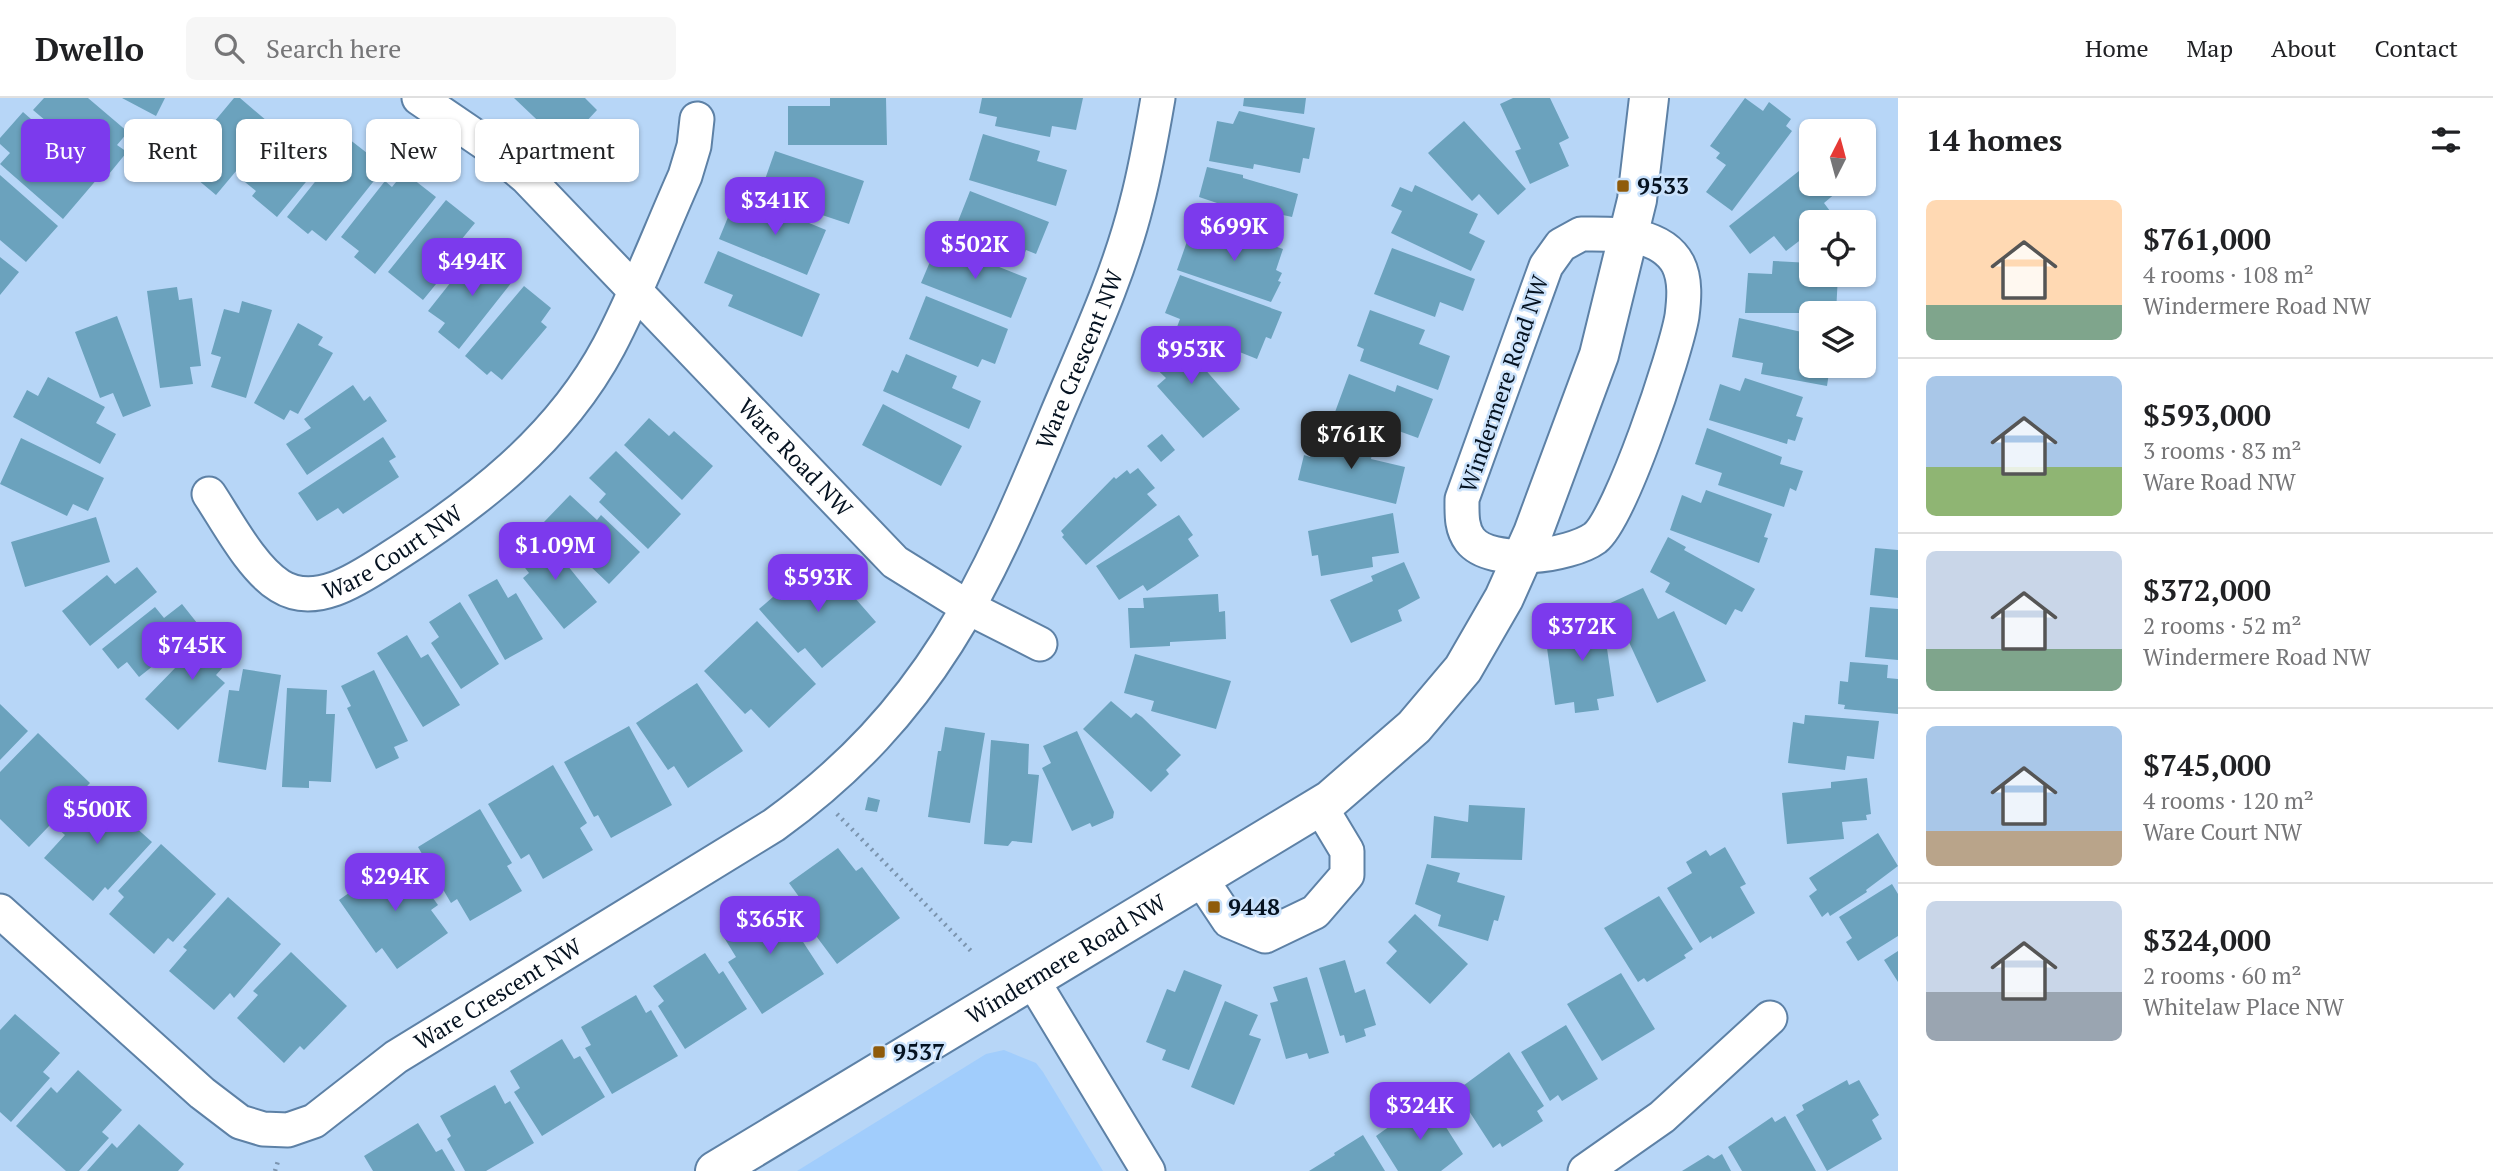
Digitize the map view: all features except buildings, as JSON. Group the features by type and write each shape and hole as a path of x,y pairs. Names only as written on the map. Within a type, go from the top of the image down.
{"street":[{"name":"Ware Road NW","path":"419,98 488,145 527,178 895,562 969,608"},
{"name":"Ware Crescent NW","path":"0,911 202,1093 240,1122 263,1129 288,1130 314,1121 396,1057 774,825 817,794 859,756 902,708 969,608 1003,544 1104,303 1137,203 1158,98"},
{"name":"Windermere Road NW","path":"715,1171 1320,806 1414,727 1463,668 1504,598 1523,556 1599,355 1637,200 1649,98"},
{"path":"635,290 685,176 694,146 696,119"},
{"name":"Windermere Road NW","path":"1581,234 1629,234 1664,249 1678,264 1684,288 1681,319 1657,401 1612,514 1595,538 1547,556 1523,556 1500,556 1471,542 1462,523 1462,499 1546,266 1561,245 1581,234"},
{"name":"Ware Court NW","path":"209,494 251,557 280,586 305,593 327,591 352,582 442,525 535,448 565,414 603,356 635,290"},
{"path":"969,608 1040,644"},
{"path":"1201,879 1229,921 1265,936 1315,912 1347,876 1347,851 1320,806"},
{"path":"1033,981 1148,1171"},
{"path":"1585,1171 1662,1117 1770,1018"}],"path":[{"path":"817,794 972,952"}],"shaded area":[{"path":"1004,1050 1036,1063 1103,1171 797,1171 986,1054"}],"place":[{"name":"9533","path":"1623,186"},
{"name":"9448","path":"1214,907"},
{"name":"9537","path":"879,1052"}]}
